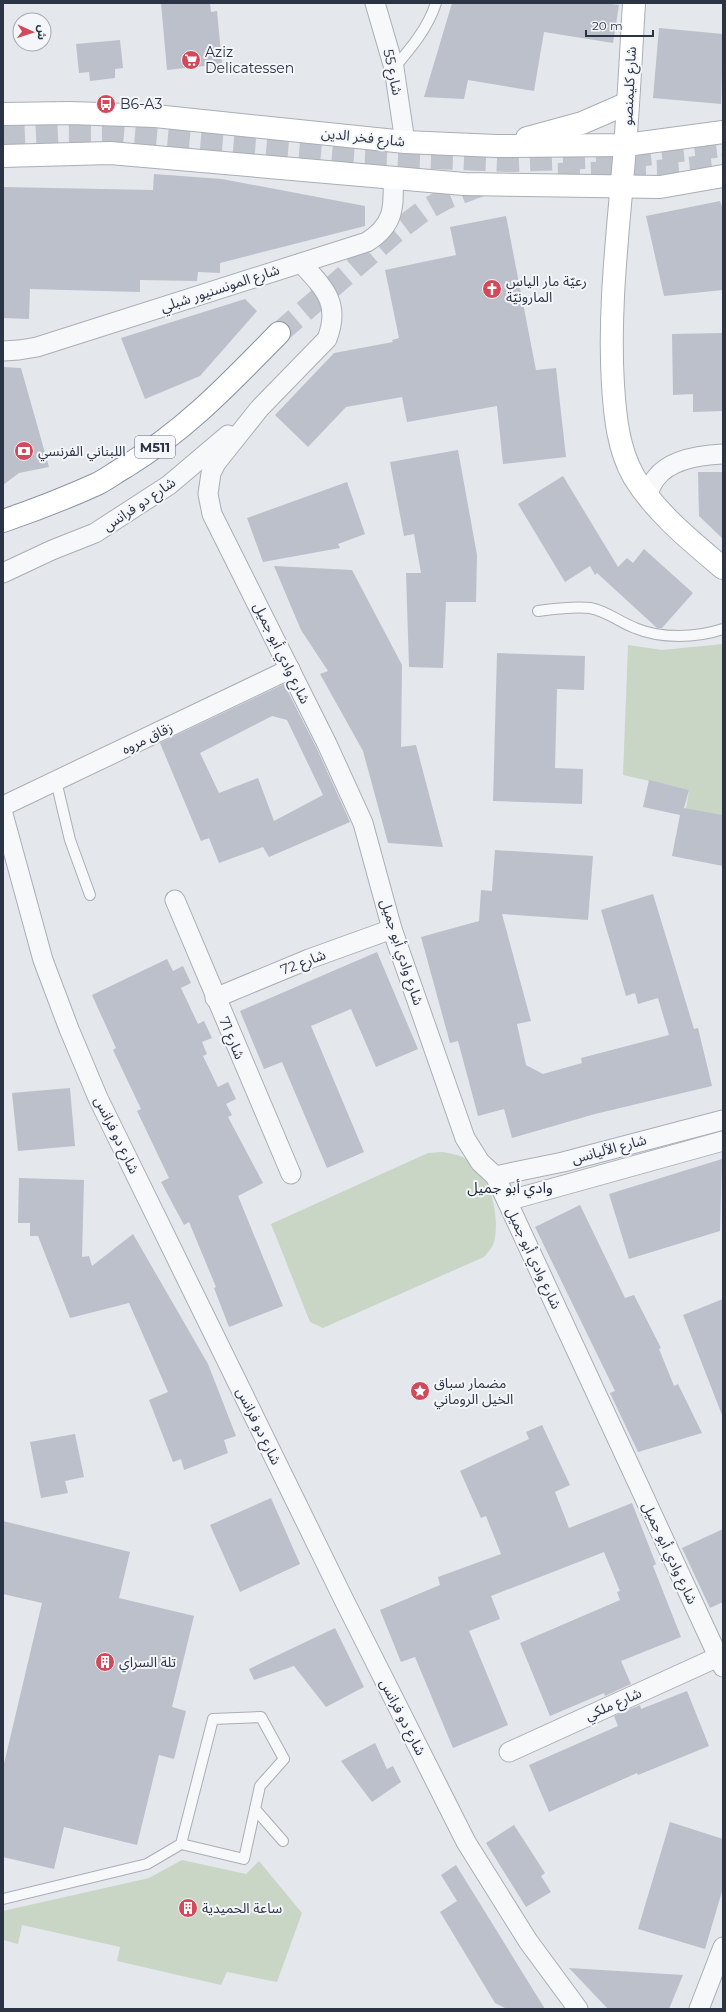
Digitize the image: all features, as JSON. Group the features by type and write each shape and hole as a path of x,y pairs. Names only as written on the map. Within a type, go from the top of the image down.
{"main road":[{"name":"شارع كليمنصو","path":"634,3 626,145 612,318 611,353 614,405 624,454 634,476 647,495 686,536 723,568"},
{"path":"496,146 582,123 628,103"},
{"name":"شارع فخر الدين","path":"3,114 70,112 155,116 405,142 496,146 626,145 723,132"},
{"path":"3,156 110,153 393,179 464,184 622,187 660,186 723,176"},
{"name":"M511","path":"3,521 54,502 98,483 140,458 176,432 212,402 279,333"}],"street":[{"name":"شارع 55","path":"375,3 394,68 405,142"},
{"name":"شارع المونسنيور شبلي","path":"3,351 37,347 300,262 367,242 378,235 386,226 392,215 394,203 393,179"},
{"name":"شارع وادي أبو جميل","path":"300,262 324,288 330,300 333,313 332,327 327,339 259,409 216,463 209,483 209,504 212,514 327,744 362,823 392,929 465,1138 480,1162 495,1176 720,1662"},
{"name":"شارع دو فرانس","path":"3,573 52,550 95,533 169,485 259,409"},
{"path":"647,495 656,477 670,467 686,459 723,454"},
{"name":"زقاق مروه","path":"3,806 290,669"},
{"name":"شارع دو فرانس","path":"3,814 43,960 69,1029 98,1098 343,1598 466,1842 528,1941 578,2009"},
{"name":"شارع 71","path":"175,900 215,998 291,1174"},
{"name":"شارع 72","path":"215,998 309,959 392,929"},
{"name":"شارع الأليانس","path":"495,1176 563,1162 723,1120"},
{"name":"شارع الأليانس","path":"507,1201 723,1142"},
{"name":"شارع ملكي","path":"509,1752 720,1662"},
{"path":"699,2009 723,1947"}],"lane":[{"path":"394,68 414,45 432,14 436,3"},
{"path":"538,611 590,608 608,613 634,628 654,634 701,635 723,629"},
{"path":"56,781 70,840 90,895"},
{"path":"3,1900 148,1864 181,1844 213,1719 262,1717 284,1759 260,1786 244,1859 181,1844"},
{"path":"255,1809 283,1841"}],"green space":[{"path":"723,644 723,815 686,809 689,790 623,775 628,645 662,650"},
{"path":"442,1152 458,1155 470,1162 479,1171 485,1181 494,1206 496,1218 494,1242 490,1250 484,1257 323,1328 310,1322 271,1224 428,1153"},
{"path":"182,1860 246,1874 259,1861 302,1913 277,1982 227,1972 221,1985 117,1961 120,1947 22,1925 18,1944 3,1940 3,1911 149,1878"}],"building":[{"path":"161,3 210,3 211,12 217,11 222,64 167,70"},
{"path":"452,3 603,3 619,5 613,43 544,32 534,91 468,80 464,99 424,97"},
{"path":"659,28 723,34 721,104 653,98"},
{"path":"120,40 123,68 115,69 115,78 90,81 89,72 79,73 76,44"},
{"path":"154,174 222,179 365,206 365,226 220,263 220,273 198,272 197,281 140,280 140,292 30,289 29,319 3,318 3,187 153,190"},
{"path":"720,201 723,210 723,290 664,296 646,216"},
{"path":"506,216 536,370 556,368 566,457 503,464 497,406 407,422 402,397 346,407 308,447 275,415 334,353 393,342 392,340 399,338 385,270 456,255 450,227"},
{"path":"245,299 257,311 200,376 145,399 121,338"},
{"path":"723,333 723,411 693,412 693,394 673,395 672,334"},
{"path":"3,367 21,368 49,467 19,473 3,485"},
{"path":"458,450 477,555 476,602 446,602 443,668 409,667 406,573 421,573 414,534 404,536 390,462"},
{"path":"698,472 723,472 723,539 699,516"},
{"path":"563,476 618,567 627,558 633,563 644,549 693,593 662,628 657,628 597,573 595,575 590,566 565,582 518,504"},
{"path":"347,482 365,534 338,544 340,548 263,562 247,518"},
{"path":"274,566 352,570 402,665 401,747 416,745 443,847 388,843 363,751 320,674 328,671 301,630"},
{"path":"497,653 585,656 584,690 557,689 555,768 583,769 582,804 493,801"},
{"path":"284,684 317,749 350,822 269,857 263,847 219,863 209,838 201,841 160,743","holes":["272,716 287,720 323,795 274,821 258,778 219,793 200,753"]},
{"path":"649,780 689,790 684,808 723,815 723,866 672,856 680,815 643,807"},
{"path":"495,850 593,856 588,920 502,914 531,1021 517,1024 526,1065 543,1074 582,1063 581,1058 669,1035 658,998 638,1004 635,993 626,996 601,910 653,894 694,1029 698,1028 712,1086 595,1114 512,1138 504,1109 478,1116 458,1041 450,1043 421,937 479,921 481,890 492,891"},
{"path":"377,952 418,1049 376,1067 351,1009 311,1026 364,1152 327,1168 282,1062 264,1069 240,1011"},
{"path":"167,959 173,971 183,966 191,983 181,988 198,1024 204,1021 212,1038 202,1042 207,1054 203,1056 218,1087 228,1082 236,1099 226,1104 232,1115 228,1117 263,1183 238,1196 283,1306 229,1327 214,1288 216,1287 189,1222 184,1225 161,1182 169,1178 137,1111 141,1109 113,1050 116,1048 92,995"},
{"path":"70,1088 75,1146 18,1151 12,1093"},
{"path":"722,1159 720,1231 629,1259 609,1194"},
{"path":"19,1178 84,1180 82,1257 89,1256 92,1266 133,1234 208,1364 236,1436 224,1440 228,1453 184,1470 181,1459 173,1462 149,1400 168,1392 129,1303 70,1318 38,1236 30,1236 30,1223 18,1223"},
{"path":"580,1205 625,1298 634,1295 661,1348 659,1349 674,1386 678,1384 702,1433 638,1452 610,1393 615,1391 535,1227"},
{"path":"723,1299 723,1415 722,1415 683,1315"},
{"path":"542,1425 570,1485 555,1492 569,1528 632,1503 656,1564 653,1566 681,1637 621,1661 631,1684 605,1696 604,1693 550,1716 520,1643 620,1600 617,1592 620,1591 604,1552 491,1596 500,1619 469,1631 508,1725 453,1748 415,1657 401,1662 380,1610 440,1585 438,1577 501,1554 486,1516 481,1518 460,1471 529,1439 526,1432"},
{"path":"75,1434 84,1477 65,1481 68,1493 41,1498 30,1442"},
{"path":"271,1498 300,1564 240,1592 210,1525"},
{"name":"تلة السراي","path":"3,1521 130,1552 119,1598 194,1616 172,1707 186,1711 174,1759 159,1755 137,1845 64,1827 54,1869 3,1857 3,1768 42,1603 3,1594"},
{"path":"723,1529 723,1602 710,1608 682,1548"},
{"path":"335,1628 364,1687 326,1707 294,1666 254,1680 249,1669"},
{"path":"687,1691 709,1746 638,1775 637,1773 549,1812 529,1765 618,1726 614,1716 640,1705 641,1709"},
{"path":"375,1743 387,1769 393,1766 401,1782 372,1802 341,1761"},
{"path":"670,1822 723,1839 723,1888 705,1949 638,1929"},
{"path":"514,1825 545,1873 541,1876 551,1892 526,1907 486,1843"},
{"path":"456,1865 545,2009 507,2009 495,2003 440,1912 457,1901 441,1875"},
{"path":"569,1968 683,1975 669,2009 608,2009"}],"tunnel":[{"path":"3,137 108,134 355,155 513,161 635,156 723,146"},
{"path":"558,174 658,171 723,164"},
{"path":"279,333 398,230 422,212 445,199 485,184"}],"place":[{"name":"Aziz Delicatessen","path":"191,60"},
{"name":"B6-A3","path":"106,104"},
{"name":"رعيّة مار الياس المارونيّة","path":"492,289"},
{"name":"اللبناني الفرنسي","path":"24,451"},
{"name":"مضمار سباق الخيل الروماني","path":"420,1391"},
{"name":"تلة السراي","path":"105,1662"},
{"name":"ساعة الحميدية","path":"188,1908"}],"district":[{"name":"وادي أبو جميل","path":"510,1187"}]}
